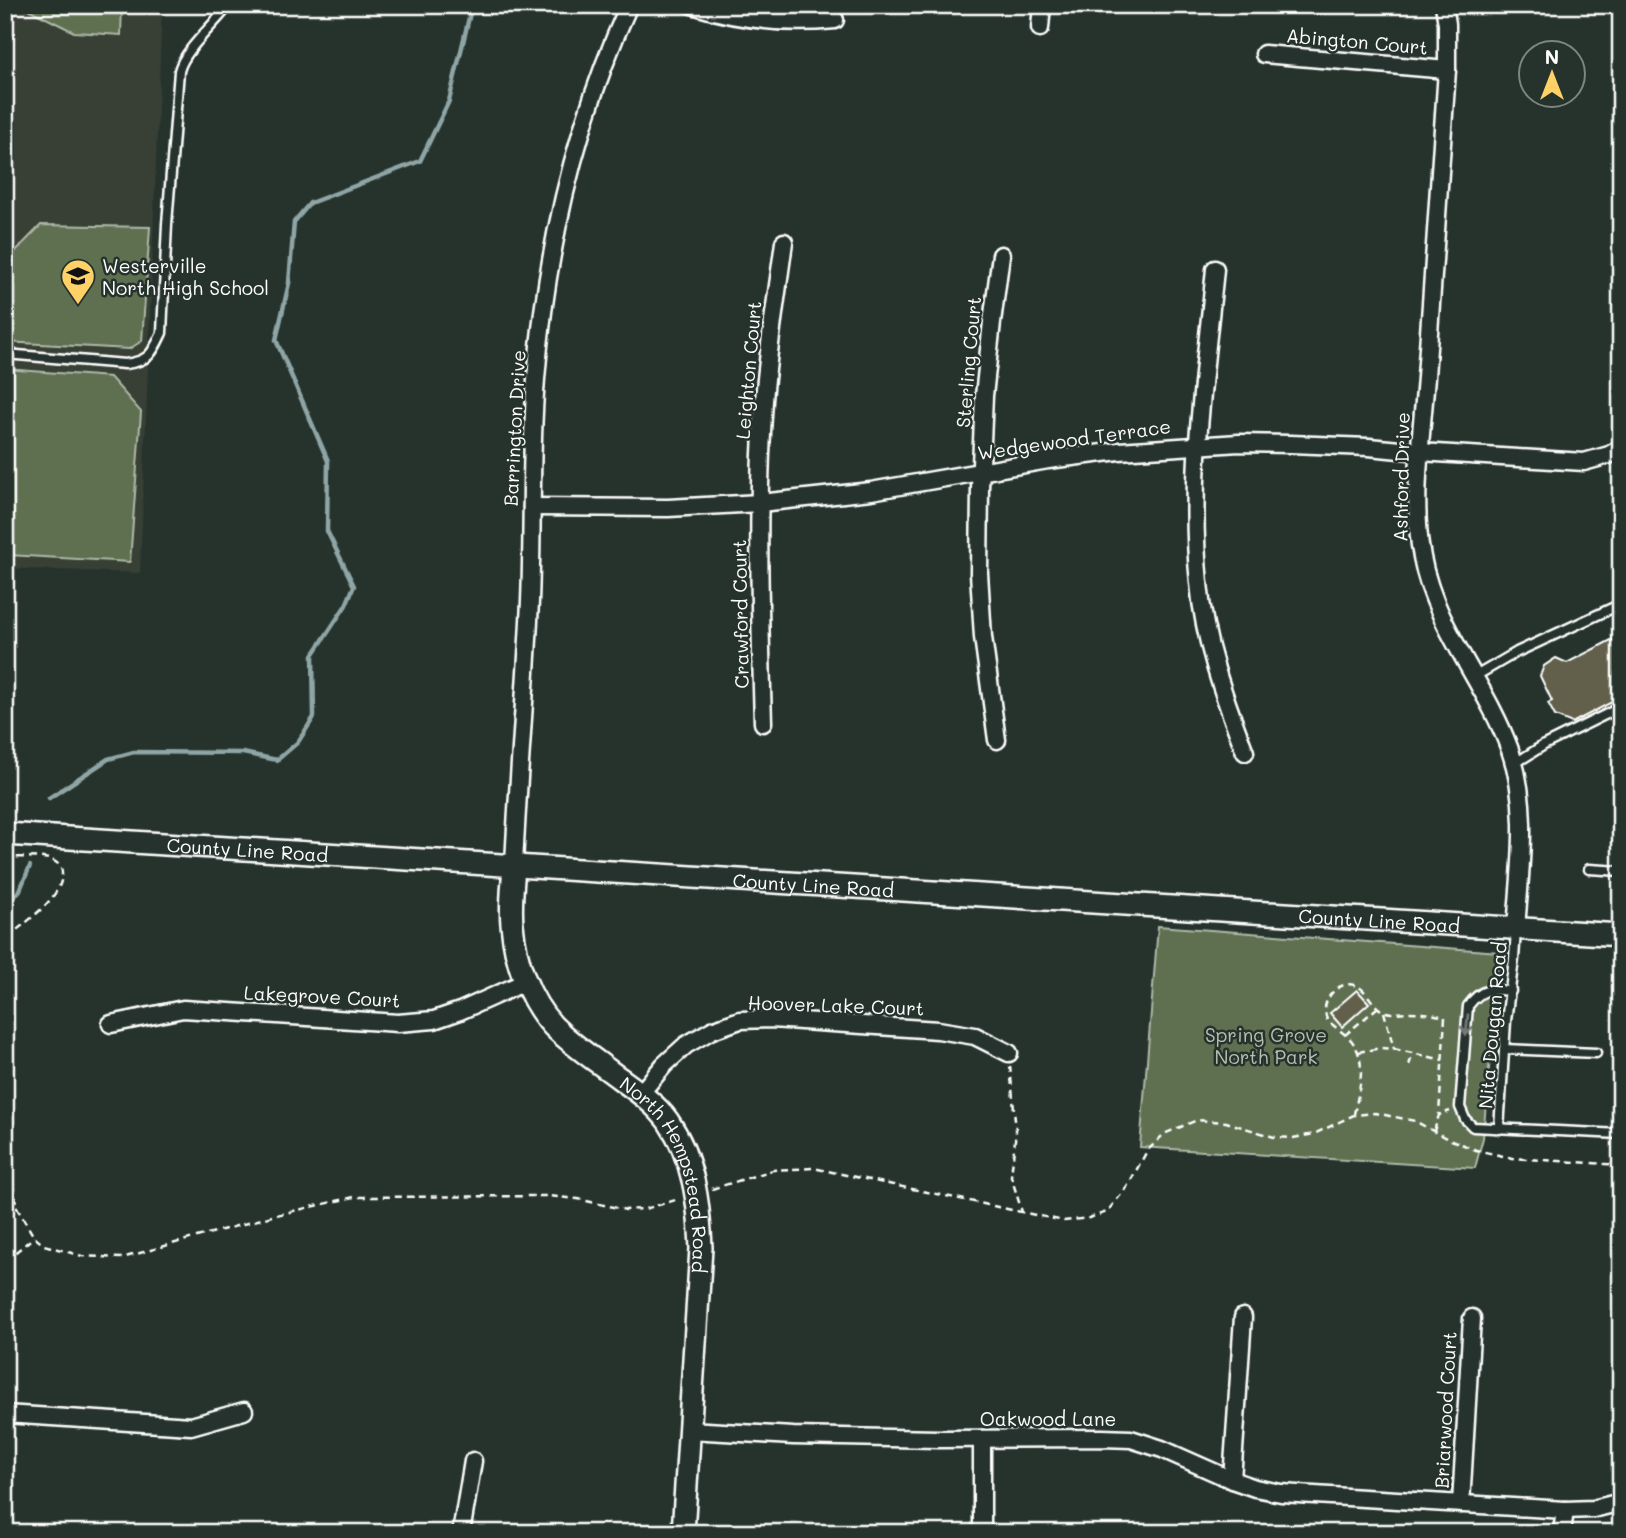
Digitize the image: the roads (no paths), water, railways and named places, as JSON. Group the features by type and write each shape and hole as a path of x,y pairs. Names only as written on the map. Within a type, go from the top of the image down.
{"main road":[{"name":"County Line Road","path":"5,834 1621,935"},
{"name":"North Hempstead Road","path":"514,865 512,925 525,982 536,1003 553,1026 658,1110 684,1151 693,1176 700,1216 701,1248 683,1533"}],"street":[{"name":"Barrington Drive","path":"514,865 530,604 532,455 544,302 557,232 579,142 629,5"},
{"path":"692,5 752,20 810,23 835,20"},
{"path":"1040,28 1042,5"},
{"name":"Ashford Drive","path":"1444,5 1447,24 1447,70 1420,452 1418,525 1430,588 1448,631 1497,721 1514,764 1523,818 1516,929"},
{"name":"Abington Court","path":"1264,54 1447,70"},
{"name":"Leighton Court","path":"760,503 764,402 783,242"},
{"name":"Sterling Court","path":"997,740 983,636 980,586 984,396 1001,256"},
{"path":"1215,269 1198,445 1196,534 1199,584 1213,659 1245,752"},
{"name":"Wedgewood Terrace","path":"532,507 667,508 760,503 871,491 1107,452 1198,445 1369,447 1584,462 1609,455 1621,448"},
{"name":"Crawford Court","path":"760,503 763,723"},
{"name":"Lakegrove Court","path":"111,1024 183,1009 398,1023 434,1020 525,982"},
{"name":"Hoover Lake Court","path":"640,1094 664,1065 686,1045 712,1030 740,1020 771,1019 938,1030 975,1036 1009,1054"},
{"path":"1232,1480 1242,1317"},
{"name":"Briarwood Court","path":"1461,1504 1472,1318"},
{"path":"5,1414 191,1426 244,1411"},
{"name":"Oakwood Lane","path":"688,1430 793,1436 1131,1439 1162,1448 1232,1480 1281,1493 1565,1510 1593,1509 1621,1502"},
{"path":"982,1439 982,1533"},
{"path":"461,1533 473,1461"},
{"path":"1562,1533 1565,1510"}],"lane":[{"path":"5,354 125,364 145,359 154,349 162,333 178,71 187,54 229,5"},
{"path":"1474,677 1517,652 1621,604"},
{"path":"1514,764 1544,745 1621,707"},
{"path":"1589,869 1621,871"},
{"name":"Nita Dougan Road","path":"1516,929 1506,1021 1499,1129 1620,1134"},
{"path":"1499,1129 1473,1127 1465,1119 1460,1107 1468,1006 1478,994 1490,990 1511,991"},
{"path":"1504,1049 1596,1054"},
{"path":"1620,1134 1621,1124"}],"waterway":[{"path":"49,798 108,759 134,752 243,753 277,760 298,742 314,717 313,655 346,605 354,586 327,531 328,461 276,340 289,283 294,222 310,203 420,161 449,101 472,5"},
{"path":"5,907 20,890 30,866"}],"place":[{"name":"Westerville North High School","path":"78,306"}],"park label":[{"name":"Spring Grove North Park","path":"1266,1045"}]}
